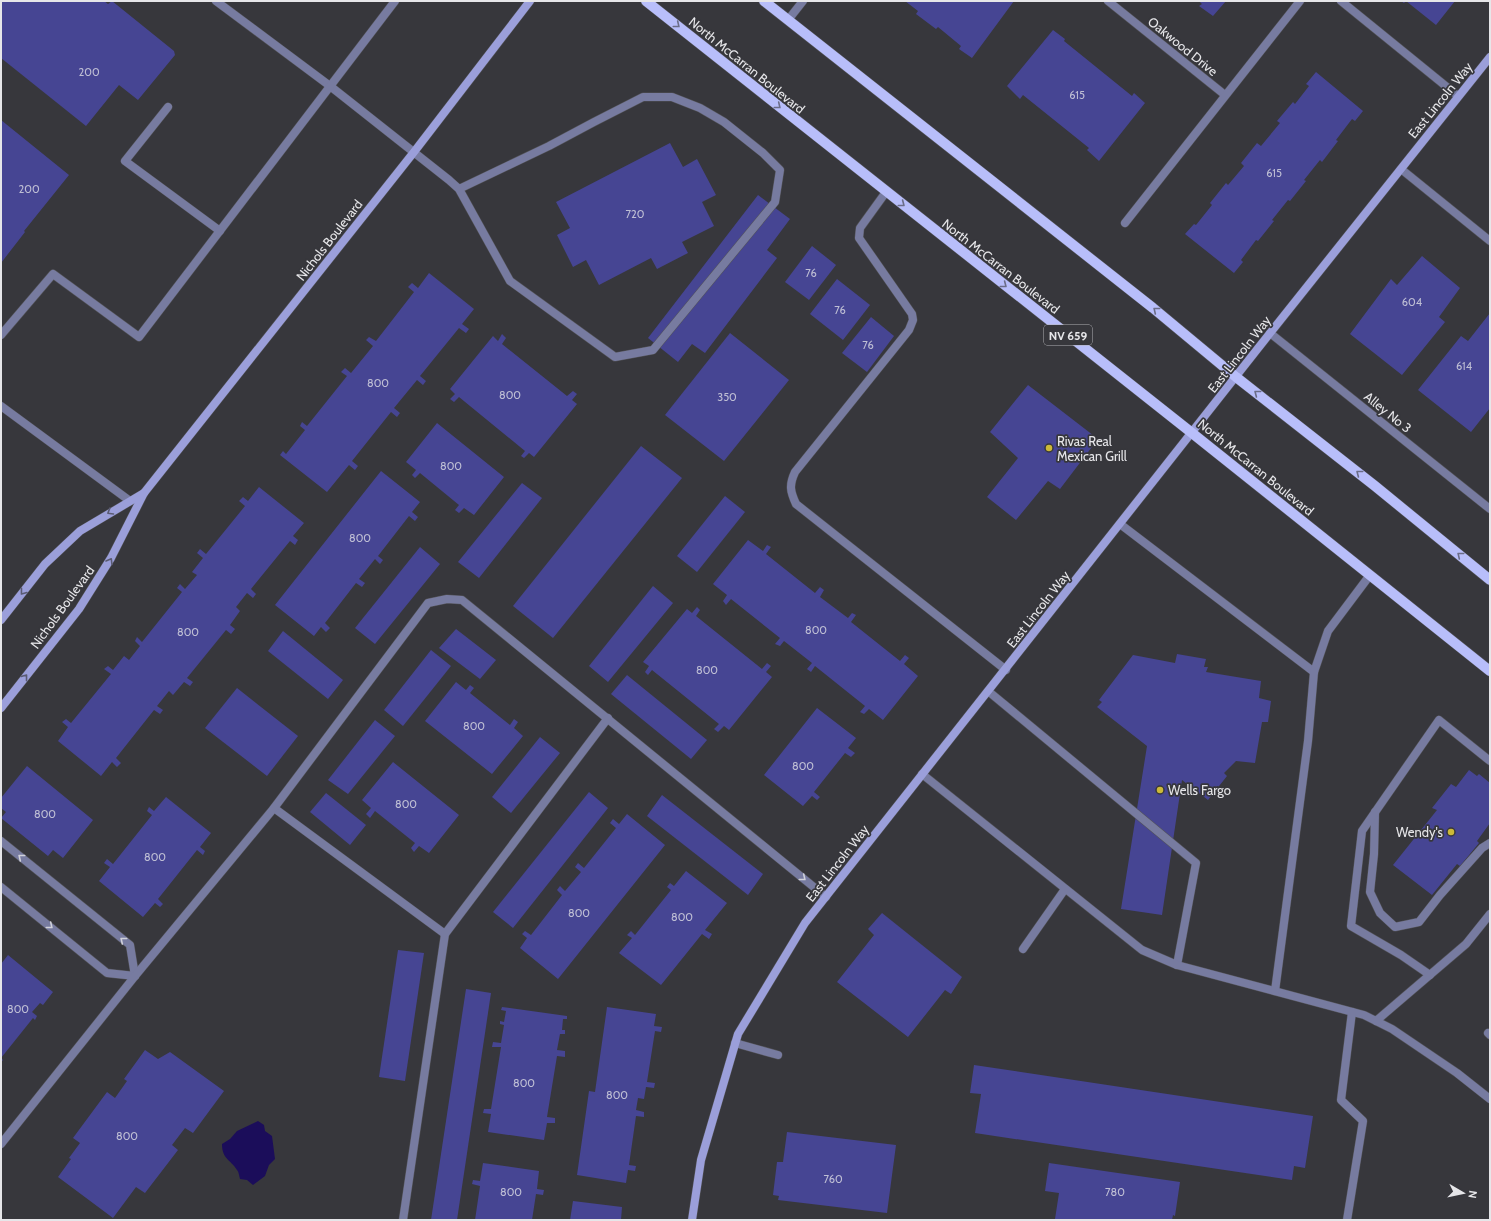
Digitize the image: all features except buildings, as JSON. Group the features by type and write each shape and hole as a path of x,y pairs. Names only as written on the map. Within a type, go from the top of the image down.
{"main road":[{"name":"North McCarran Boulevard","path":"646,1 1490,671"},
{"path":"764,1 1153,308 1236,377 1375,486 1490,580"}],"street":[{"path":"216,1 330,86 414,152 458,189 510,281 615,357 653,350 775,202 780,170 763,153 724,122 700,108 672,97 643,98 549,146 458,189"},
{"path":"1,335 54,274 139,337 395,1"},
{"name":"Nichols Boulevard","path":"1,708 79,609 111,558 144,493 414,152 530,1"},
{"path":"788,20 803,1"},
{"name":"Oakwood Drive","path":"1108,1 1225,95"},
{"path":"1125,223 1300,1"},
{"path":"1341,1 1458,96"},
{"name":"East Lincoln Way","path":"692,1220 701,1160 738,1034 797,935 1270,333 1490,57"},
{"path":"168,107 125,161 220,231"},
{"path":"1401,169 1490,241"},
{"path":"886,192 860,228 860,238 912,314 913,320 909,330 795,472 790,482 791,494 796,504 1006,670"},
{"name":"Alley No 3","path":"1270,333 1490,509"},
{"path":"1,406 130,501"},
{"name":"Nichols Boulevard","path":"1,620 45,564 80,531 144,493"},
{"path":"1120,524 1314,672"},
{"path":"1275,991 1308,741 1314,672 1328,631 1370,575"},
{"path":"1,1144 135,976 274,808 428,603 447,599 462,600 826,897"},
{"path":"988,691 1196,863 1177,965"},
{"path":"403,1220 445,934 608,718"},
{"path":"1430,975 1401,955 1351,926 1362,831 1439,720 1490,761"},
{"path":"922,774 1142,950 1177,965 1364,1015 1392,1029 1490,1099"},
{"path":"274,808 445,934"},
{"path":"1375,812 1374,854 1370,892 1380,913 1395,927 1419,922 1440,895 1482,848 1490,843"},
{"path":"1,841 130,945 135,976"},
{"path":"1,887 107,973 135,976"},
{"path":"1023,949 1066,889"},
{"path":"1376,1021 1466,944 1490,914"},
{"path":"1347,1220 1363,1121 1341,1100 1352,1012"},
{"path":"735,1043 778,1055"}],"shaded area":[{"path":"258,1121 264,1125 265,1131 272,1136 275,1159 269,1165 265,1176 253,1185 247,1180 240,1179 238,1171 223,1153 222,1144 230,1139 237,1131"}],"place":[{"name":"Rivas Real Mexican Grill","path":"1049,448"},
{"name":"Wells Fargo","path":"1160,790"},
{"name":"Wendy's","path":"1451,832"}]}
